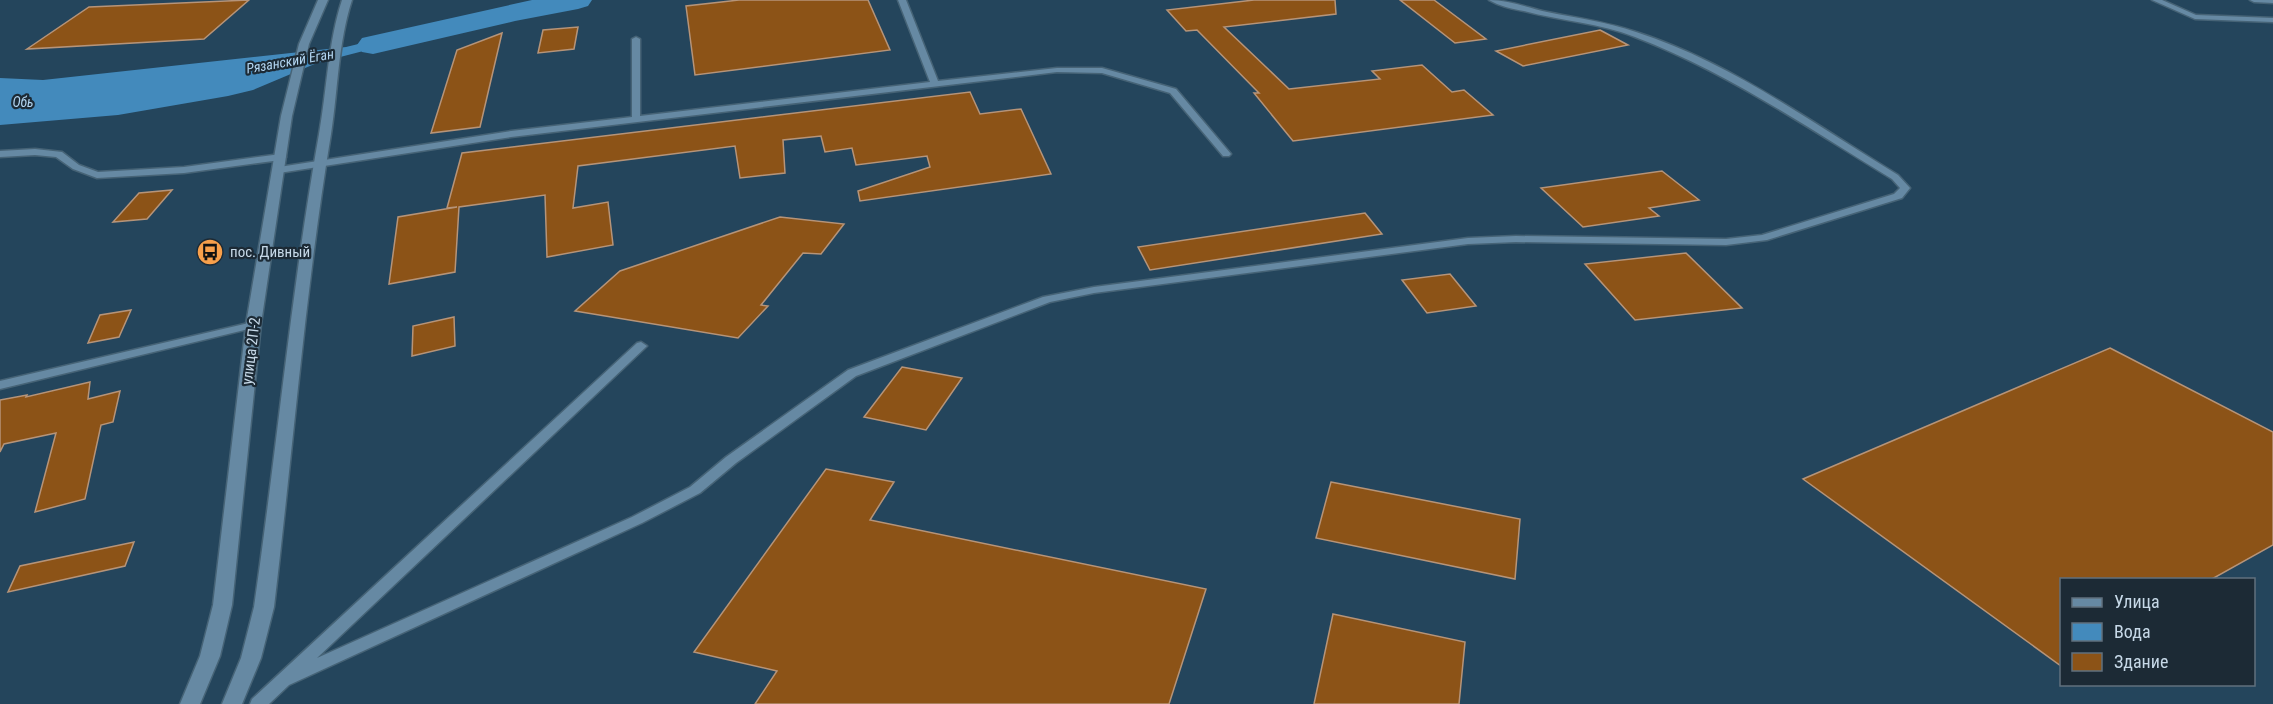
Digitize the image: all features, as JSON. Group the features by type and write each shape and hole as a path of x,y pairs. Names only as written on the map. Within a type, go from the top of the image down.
{"main road":[{"name":"улица 2П-2","path":"190,704 207,665 223,598 253,326 290,95 314,16 323,0"},
{"path":"232,704 251,658 264,607 318,164 333,89 342,14 347,0"}],"lane":[{"path":"902,0 936,84"},
{"path":"285,680 638,520 686,495 852,373 1047,298 1468,241 1516,239 1726,242 1763,238 1898,196 1905,188 1894,177 1806,123 1727,76 1679,52 1606,25 1534,12 1493,0"},
{"path":"2156,0 2195,17 2273,20"},
{"path":"2254,0 2273,1"},
{"path":"636,39 636,120"},
{"path":"0,154 35,152 59,154 76,167 97,175 280,163 318,164 511,135 1057,70 1102,71 1173,91 1226,154"},
{"path":"0,385 253,326"},
{"path":"258,704 641,346"}],"water":[{"name":"Обь","path":"432,26 433,33 317,63 253,90 228,96 118,115 0,125 0,78 43,80 346,47"}],"building":[{"path":"249,0 204,39 27,49 89,7"},
{"path":"739,0 868,0 890,50 695,75 686,6"},
{"path":"1254,0 1335,0 1336,14 1224,27 1289,89 1380,79 1372,71 1422,65 1452,92 1464,90 1493,115 1293,141 1254,93 1259,93 1197,30 1186,31 1167,10"},
{"path":"1400,0 1434,0 1486,39 1455,43"},
{"path":"578,27 574,49 538,53 543,30"},
{"path":"1600,30 1628,45 1523,66 1496,51"},
{"path":"502,33 480,127 431,133 457,50"},
{"path":"970,92 980,114 1021,109 1051,174 860,201 858,191 930,167 927,156 856,165 852,148 825,152 821,136 783,140 785,173 740,178 735,146 578,166 573,208 608,202 613,245 547,257 545,195 459,207 455,272 389,284 398,217 457,207 447,208 462,153"},
{"path":"1662,171 1699,200 1649,208 1659,216 1583,227 1541,188"},
{"path":"172,190 147,219 113,222 139,193"},
{"path":"1365,213 1382,234 1150,270 1138,247"},
{"path":"780,217 844,224 821,254 803,253 761,305 768,306 738,338 575,311 620,271"},
{"path":"1686,253 1742,308 1635,320 1585,264"},
{"path":"1450,274 1476,306 1427,313 1402,280"},
{"path":"131,310 119,337 88,343 100,315"},
{"path":"454,317 455,346 412,356 413,326"},
{"path":"2110,348 2273,432 2273,545 2214,578 2060,578 2060,665 1803,479"},
{"path":"902,367 962,378 926,430 864,417"},
{"path":"90,382 88,399 120,391 113,422 101,425 85,499 35,512 56,433 4,444 0,452 0,400 27,395 26,397"},
{"path":"826,469 894,482 870,520 1206,589 1169,704 755,704 777,671 694,652"},
{"path":"1331,482 1520,519 1515,579 1316,538"},
{"path":"134,542 125,566 8,592 20,566"},
{"path":"1333,614 1465,642 1459,704 1314,704"}],"waterway":[{"name":"Рязанский Ёган","path":"373,45 578,0"}],"place":[{"name":"пос. Дивный","path":"210,252"}]}
